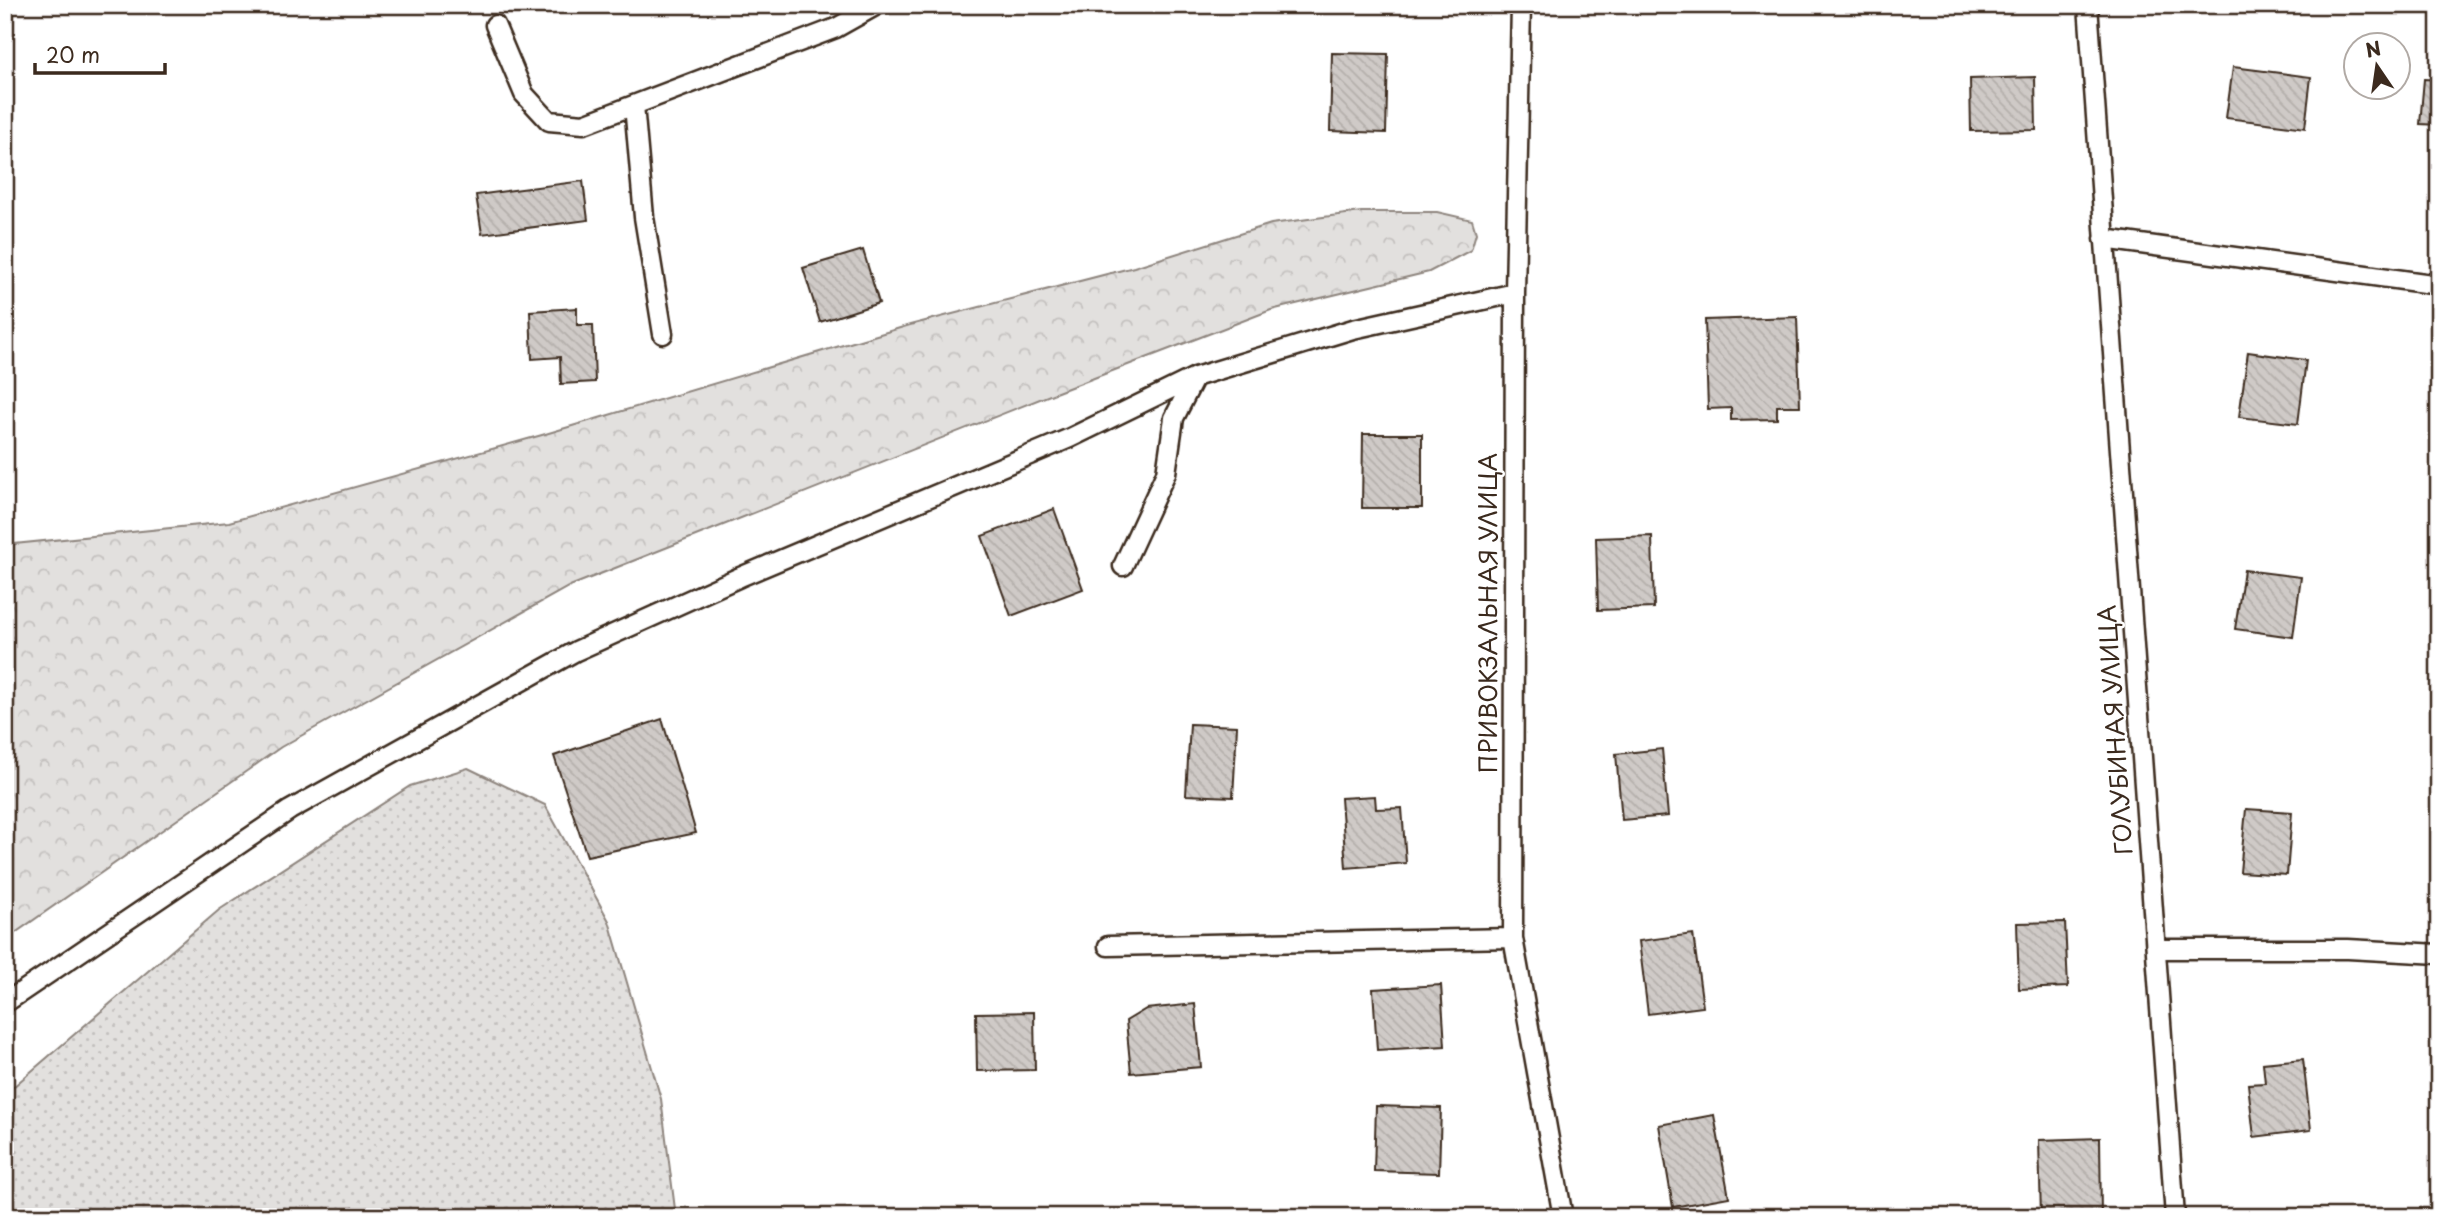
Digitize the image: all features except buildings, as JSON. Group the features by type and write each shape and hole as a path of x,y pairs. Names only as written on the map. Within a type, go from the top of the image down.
{"lane":[{"path":"495,24 524,94 549,121 584,124 836,28 877,5"},
{"name":"ПРИВОКЗАЛЬНАЯ УЛИЦА","path":"1521,5 1515,293 1513,938 1563,1217"},
{"name":"ГОЛУБИНАЯ УЛИЦА","path":"2088,5 2175,1217"},
{"path":"634,105 644,218 663,334"},
{"path":"2105,239 2439,285"},
{"path":"5,1003 290,810 576,651 740,577 1070,438 1195,377 1353,329 1515,293"},
{"path":"1122,566 1166,473 1174,418 1195,377"},
{"path":"1108,946 1513,938"},
{"path":"2156,949 2347,949 2439,954"}],"green space":[{"path":"1361,212 1437,212 1472,220 1476,233 1471,250 1429,272 1271,310 570,586 281,747 5,940 5,545 229,522 542,435 910,325 1134,267 1271,224"},
{"path":"468,768 545,805 609,921 661,1099 676,1217 5,1217 5,1094 219,910 410,786"}]}
